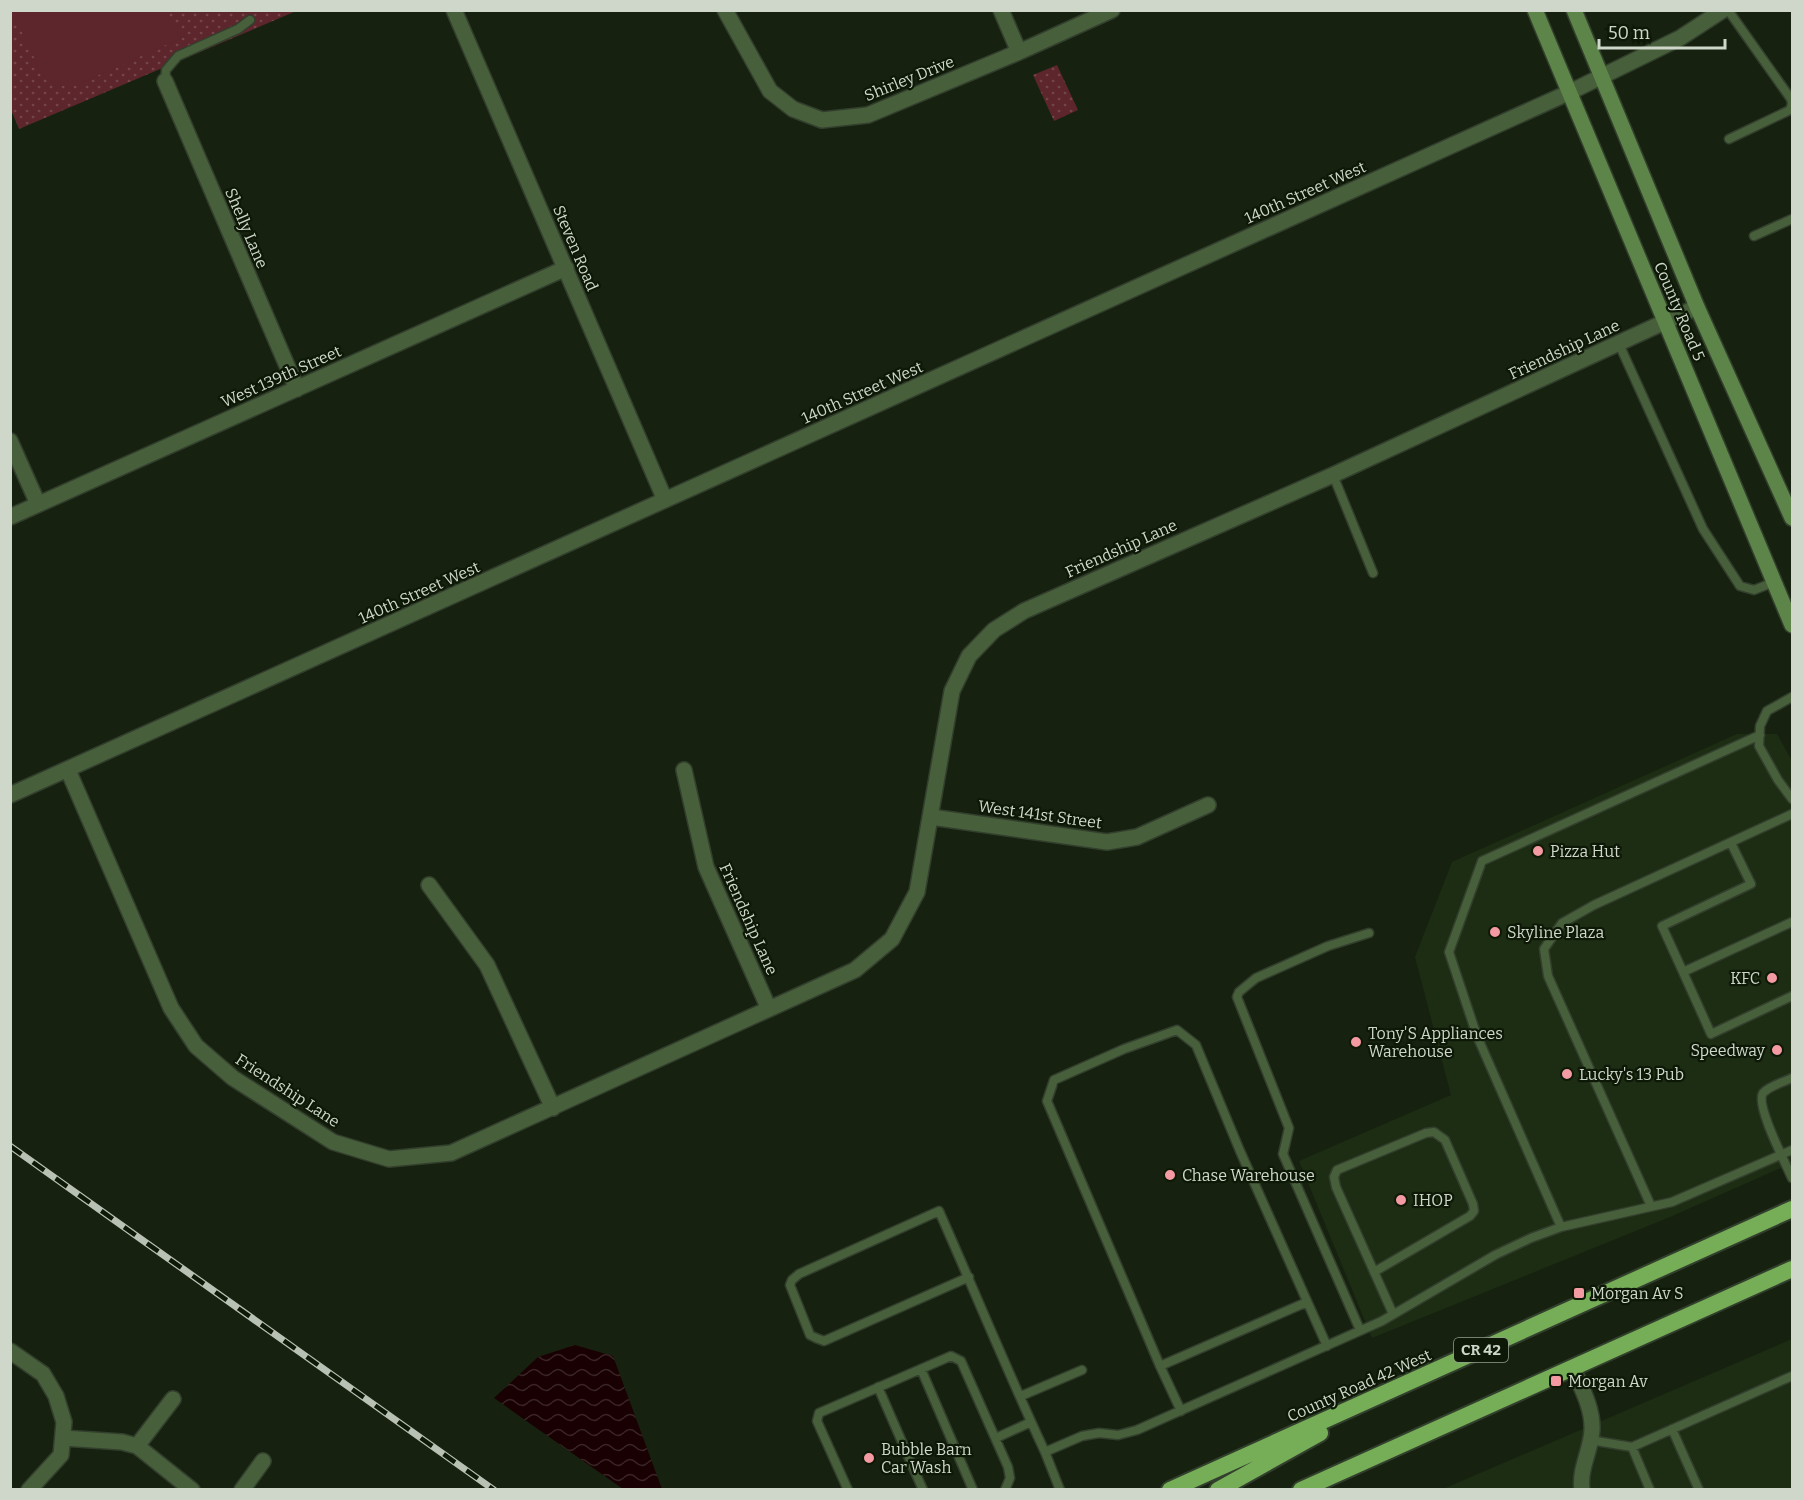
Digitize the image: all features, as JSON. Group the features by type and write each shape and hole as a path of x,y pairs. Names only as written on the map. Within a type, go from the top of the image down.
{"highway":[{"name":"County Road 42 West","path":"1170,1490 1792,1209"},
{"path":"1301,1490 1792,1269"},
{"path":"1218,1490 1407,1383"}],"main road":[{"name":"County Road 5","path":"1535,10 1792,626"},
{"name":"County Road 5","path":"1574,10 1698,307 1792,518"}],"street":[{"name":"Steven Road","path":"454,10 665,500"},
{"name":"Shirley Drive","path":"725,10 770,91 793,109 822,120 868,115 1019,52 1112,10"},
{"path":"1001,10 1019,52"},
{"name":"140th Street West","path":"10,795 1568,93 1680,38 1723,10"},
{"name":"Shelly Lane","path":"165,81 297,389"},
{"name":"West 139th Street","path":"10,517 566,268"},
{"name":"Friendship Lane","path":"68,770 171,1008 196,1046 233,1078 333,1142 389,1159 451,1153 855,970 892,939 917,892 952,691 969,656 994,630 1024,611 1333,475 1698,307"},
{"path":"10,441 38,504"},
{"name":"Friendship Lane","path":"684,770 706,867 769,1009"},
{"name":"West 141st Street","path":"931,817 1107,842 1137,837 1208,805"},
{"path":"429,885 487,965 553,1108"},
{"path":"10,1350 43,1374 56,1396 64,1422 61,1455 29,1490"},
{"path":"1573,1368 1592,1417 1590,1440 1582,1475 1582,1490"},
{"path":"137,1446 173,1399"},
{"path":"63,1438 122,1442 137,1446 192,1490"},
{"path":"242,1490 263,1461"}],"lane":[{"path":"1728,10 1792,104 1791,110 1728,139"},
{"path":"165,81 166,70 178,56 238,29 250,20"},
{"path":"1754,236 1792,219"},
{"path":"1619,344 1703,529 1740,586 1754,590 1774,582"},
{"path":"1333,475 1373,573"},
{"path":"1792,697 1767,711 1760,726 1759,746 1792,799"},
{"path":"1561,1227 1477,1036 1449,952 1482,861 1760,735"},
{"path":"1651,1206 1548,976 1544,949 1562,923 1594,905 1792,814"},
{"path":"1731,843 1751,884 1662,926 1711,1034 1792,996"},
{"path":"1683,972 1792,922"},
{"path":"1360,1330 1283,1154 1289,1128 1237,997 1239,992 1256,978 1328,946 1369,933"},
{"path":"1181,1411 1047,1101 1054,1080 1124,1049 1177,1030 1196,1045 1240,1151 1327,1346"},
{"path":"1792,1078 1765,1091 1761,1098 1764,1112 1792,1178"},
{"path":"1374,1272 1470,1216 1474,1211 1445,1140 1434,1132 1426,1133 1337,1170 1334,1178 1336,1187 1374,1272 1393,1314"},
{"path":"1045,1452 1082,1436 1099,1433 1118,1435 1137,1431 1393,1314 1494,1255 1531,1238 1561,1227 1672,1202 1792,1150"},
{"path":"969,1277 824,1341 810,1335 790,1285 799,1274 939,1211 969,1277 1021,1396 1060,1490"},
{"path":"1160,1366 1307,1302"},
{"path":"848,1490 817,1421 819,1413 951,1356 961,1361 1008,1467 1010,1478 1005,1490"},
{"path":"921,1369 973,1490"},
{"path":"1021,1396 1082,1370"},
{"path":"1590,1440 1632,1447 1792,1376"},
{"path":"878,1387 923,1490"},
{"path":"996,1438 1031,1422"},
{"path":"1672,1429 1699,1490"},
{"path":"1632,1447 1650,1490"}],"shaded area":[{"path":"294,10 294,12 19,129 11,110 10,11"},
{"path":"12,11 164,11 188,35 70,88 44,78"},
{"path":"1057,65 1078,110 1054,121 1033,75"},
{"path":"1737,734 1777,734 1792,761 1792,1163 1670,1217 1372,1338 1299,1161 1451,1095 1415,957 1452,862"},
{"path":"1792,1339 1792,1489 1443,1489"}],"water":[{"path":"575,1345 613,1356 662,1489 623,1489 494,1398 538,1357"}],"railway":[{"path":"10,1146 494,1490"}],"place":[{"name":"Pizza Hut","path":"1538,851"},
{"name":"Skyline Plaza","path":"1495,932"},
{"name":"KFC","path":"1772,978"},
{"name":"Tony'S Appliances Warehouse","path":"1356,1042"},
{"name":"Speedway","path":"1777,1050"},
{"name":"Lucky's 13 Pub","path":"1567,1074"},
{"name":"Chase Warehouse","path":"1170,1175"},
{"name":"IHOP","path":"1401,1200"},
{"name":"Morgan Av S","path":"1579,1293"},
{"name":"Morgan Av","path":"1556,1381"},
{"name":"Bubble Barn Car Wash","path":"869,1458"}]}
